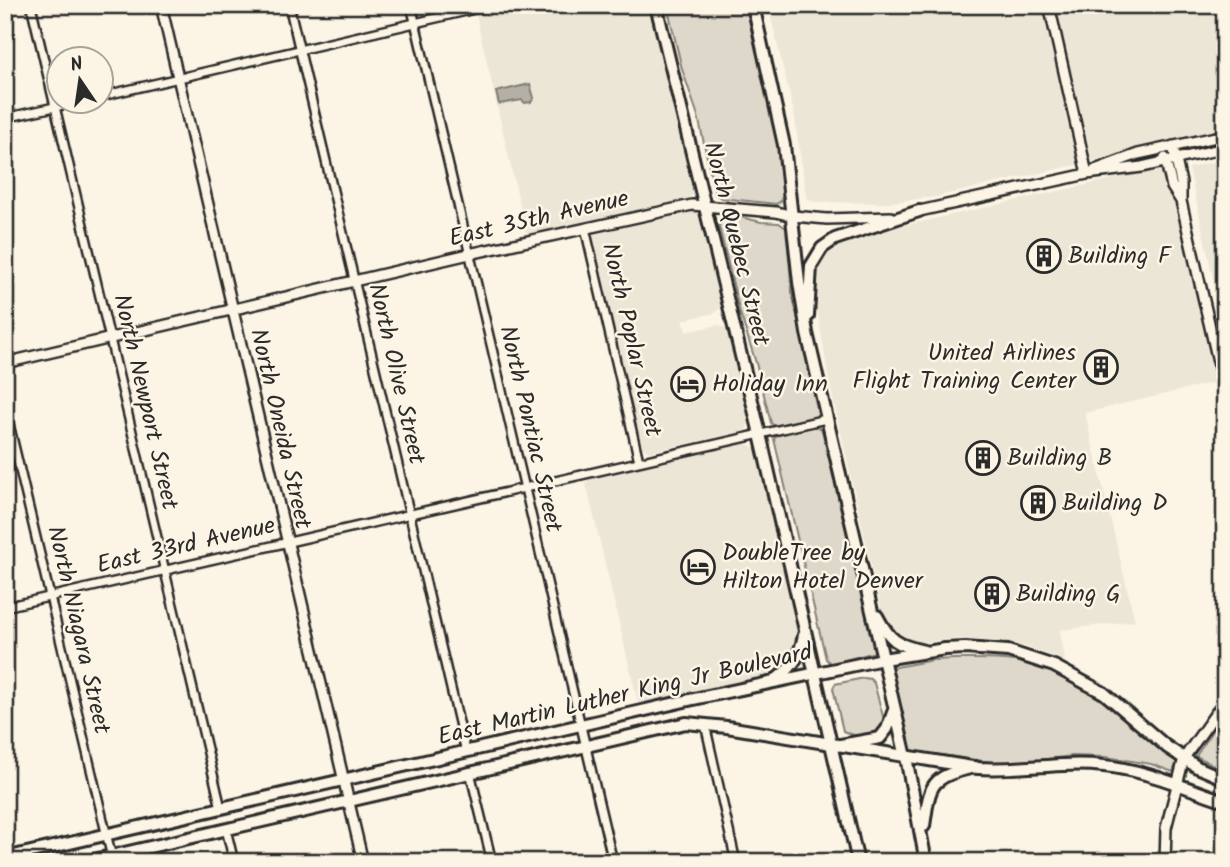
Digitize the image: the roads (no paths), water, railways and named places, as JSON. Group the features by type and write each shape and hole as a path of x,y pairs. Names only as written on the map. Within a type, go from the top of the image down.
{"main road":[{"name":"North Quebec Street","path":"656,5 760,434 858,862"},
{"name":"North Quebec Street","path":"753,5 781,128 807,333 906,757 926,862"},
{"path":"807,333 810,272 814,259 822,248 835,240 919,211"},
{"path":"869,601 892,640 923,651"},
{"path":"772,682 786,673 798,657 805,629"},
{"name":"East Martin Luther King Jr Boulevard","path":"5,858 772,682 923,651 965,648 1008,651 1054,666 1104,693 1151,735 1184,758 1225,779"},
{"path":"833,746 880,738 887,729 894,707"},
{"name":"East Martin Luther King Jr Boulevard","path":"85,862 112,859 226,829 678,724 705,724 975,768 1002,770 1077,764 1105,766 1177,783 1225,801"},
{"path":"923,836 932,787 948,774 975,768"}],"street":[{"name":"North Newport Street","path":"32,5 46,67"},
{"name":"North Oneida Street","path":"161,5 363,862"},
{"name":"North Olive Street","path":"289,5 466,752"},
{"name":"North Pontiac Street","path":"411,5 613,862"},
{"path":"116,93 492,5"},
{"path":"1049,5 1087,174"},
{"path":"5,118 46,109"},
{"name":"North Newport Street","path":"57,116 221,808"},
{"name":"East 35th Avenue","path":"1087,174 1122,159 1225,135"},
{"path":"1168,148 1172,187 1181,201 1225,392"},
{"name":"East 35th Avenue","path":"5,363 667,209 705,205 793,216 864,219 919,211 1087,174 1120,170 1225,148"},
{"name":"North Poplar Street","path":"584,228 639,461"},
{"name":"North Niagara Street","path":"5,407 112,859"},
{"name":"East 33rd Avenue","path":"5,607 827,419"},
{"path":"1166,862 1166,828 1184,758 1225,700"},
{"path":"705,724 736,862"},
{"path":"470,772 492,862"},
{"path":"226,829 234,862"}],"place":[{"name":"Building F","path":"1044,256"},
{"name":"United Airlines Flight Training Center","path":"1101,367"},
{"name":"Holiday Inn","path":"688,384"},
{"name":"Building B","path":"983,458"},
{"name":"Building D","path":"1038,503"},
{"name":"DoubleTree by Hilton Hotel Denver","path":"698,567"},
{"name":"Building G","path":"992,594"}]}
